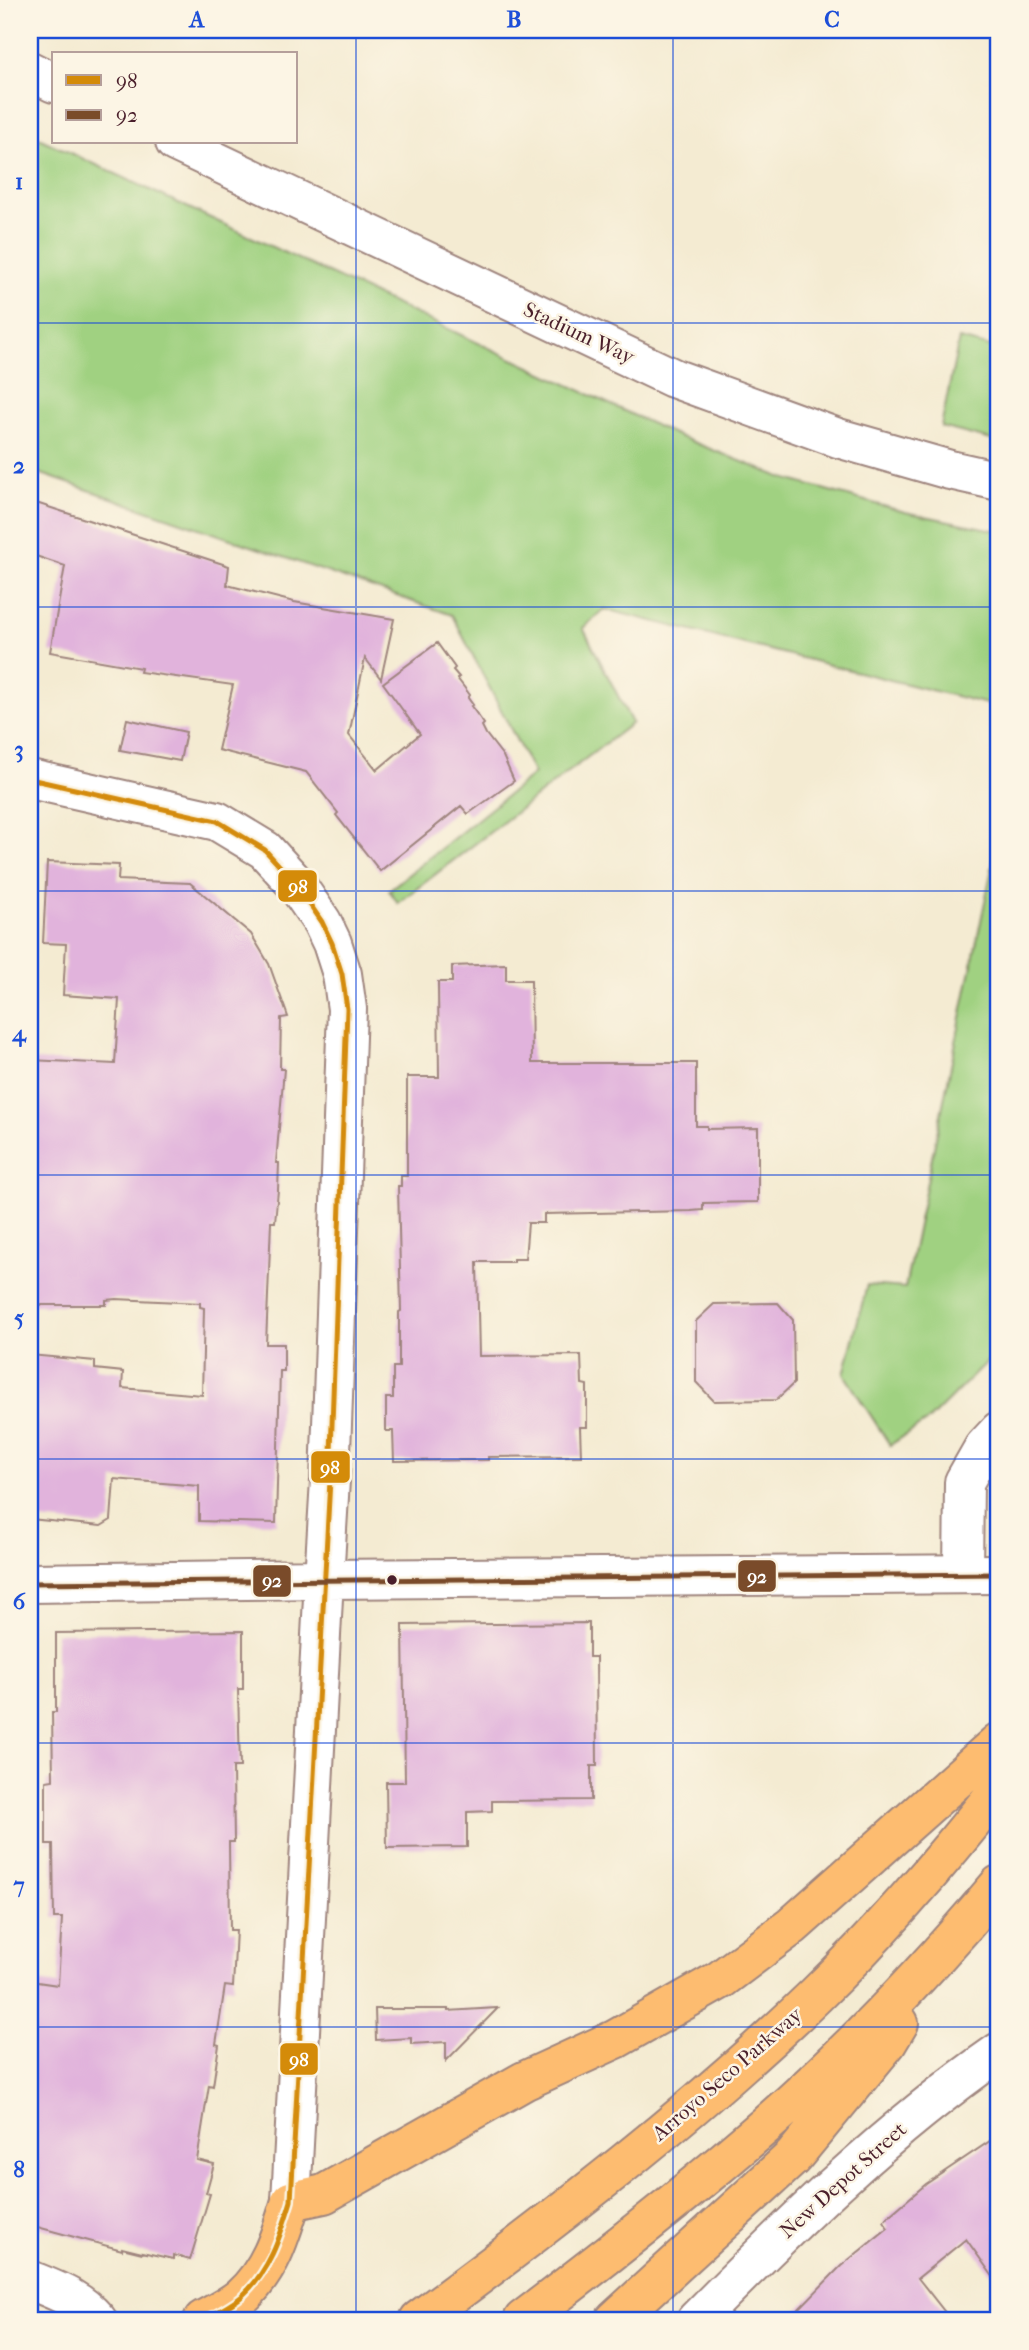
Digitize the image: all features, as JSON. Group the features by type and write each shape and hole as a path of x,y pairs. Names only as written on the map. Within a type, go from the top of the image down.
{"main road":[{"path":"203,2320 239,2298 259,2278 278,2246 290,2201 324,2194 524,2081 616,2039 720,1980 792,1926 999,1742"},
{"name":"Arroyo Seco Parkway","path":"419,2320 631,2158 807,2004 899,1909 999,1789"},
{"path":"523,2320 677,2201 769,2122 852,2044 944,1950 999,1885"},
{"path":"615,2320 793,2157 887,2043 944,1950"}],"street":[{"path":"30,71 52,82"},
{"name":"Stadium Way","path":"179,144 673,378 838,438 999,481"},
{"path":"30,779 217,821 265,850 296,884 322,922 342,974 348,1009 330,1480 290,2201"},
{"path":"30,1583 981,1573 964,1482 984,1447 999,1431"},
{"name":"New Depot Street","path":"696,2320 787,2229 876,2148 999,2052"},
{"path":"30,2280 70,2295 97,2320"}],"green space":[{"path":"30,134 678,436 783,478 905,512 999,531 999,707 604,609 583,628 632,723 398,903 389,890 534,774 452,615 30,470"},
{"path":"959,339 999,349 999,442 941,427"},
{"path":"999,834 999,1350 929,1420 890,1445 844,1374 867,1285 905,1288"}],"building":[{"path":"30,501 229,566 227,585 294,602 394,619 381,679 365,658 349,735 377,770 420,734 383,683 437,643 455,668 453,670 459,677 457,678 470,695 468,698 473,705 471,706 484,724 482,726 486,734 503,756 514,781 468,814 461,806 380,871 306,772 218,750 233,685 140,672 141,668 50,652 65,566 30,554"},
{"path":"127,719 186,732 180,761 120,750"},
{"path":"47,862 119,865 118,880 190,883 251,934 269,964 288,1017 281,1018 280,1069 284,1069 276,1163 279,1163 278,1190 275,1222 271,1222 266,1344 284,1344 284,1371 280,1371 276,1523 199,1521 199,1486 114,1479 111,1520 101,1526 30,1519 30,1355 95,1361 95,1369 123,1372 122,1388 202,1395 204,1308 200,1307 200,1303 116,1299 106,1300 106,1305 30,1305 30,1060 115,1064 119,999 63,995 66,944 43,943"},
{"path":"506,964 506,980 531,980 532,1063 696,1063 696,1126 707,1126 707,1129 758,1128 758,1202 703,1203 703,1210 691,1211 544,1214 544,1223 528,1223 525,1259 513,1259 513,1262 477,1262 479,1356 581,1355 582,1384 587,1385 587,1427 580,1427 581,1456 394,1461 393,1431 386,1431 386,1398 393,1398 393,1367 399,1367 401,1311 398,1186 401,1186 401,1176 407,1176 407,1077 439,1077 438,982 452,982 452,966"},
{"path":"778,1303 793,1320 794,1383 776,1400 714,1401 696,1382 696,1321 714,1304"},
{"path":"589,1623 589,1657 596,1657 597,1766 591,1766 591,1800 492,1801 492,1811 467,1812 467,1847 387,1848 386,1782 405,1782 403,1625"},
{"path":"243,1631 243,1689 238,1689 240,1767 233,1767 234,1842 229,1842 230,1930 236,1930 233,1987 225,1986 213,2086 209,2085 197,2160 214,2164 206,2193 210,2194 190,2260 173,2255 173,2259 122,2250 30,2225 30,1981 58,1985 62,1918 54,1918 53,1844 46,1844 46,1781 53,1780 52,1712 56,1712 56,1633"},
{"path":"498,2008 446,2061 446,2042 411,2044 411,2038 376,2040 375,2009 448,2011"},
{"path":"999,2135 999,2285 966,2239 918,2278 951,2320 788,2320 841,2266 888,2228 883,2221 926,2184"}],"transit line":[{"name":"98","path":"30,779 217,821 265,850 296,884 322,922 342,974 347,1009 330,1480 291,2201 278,2240 260,2276 241,2297 203,2320"},
{"name":"92","path":"30,1583 999,1574"}]}
